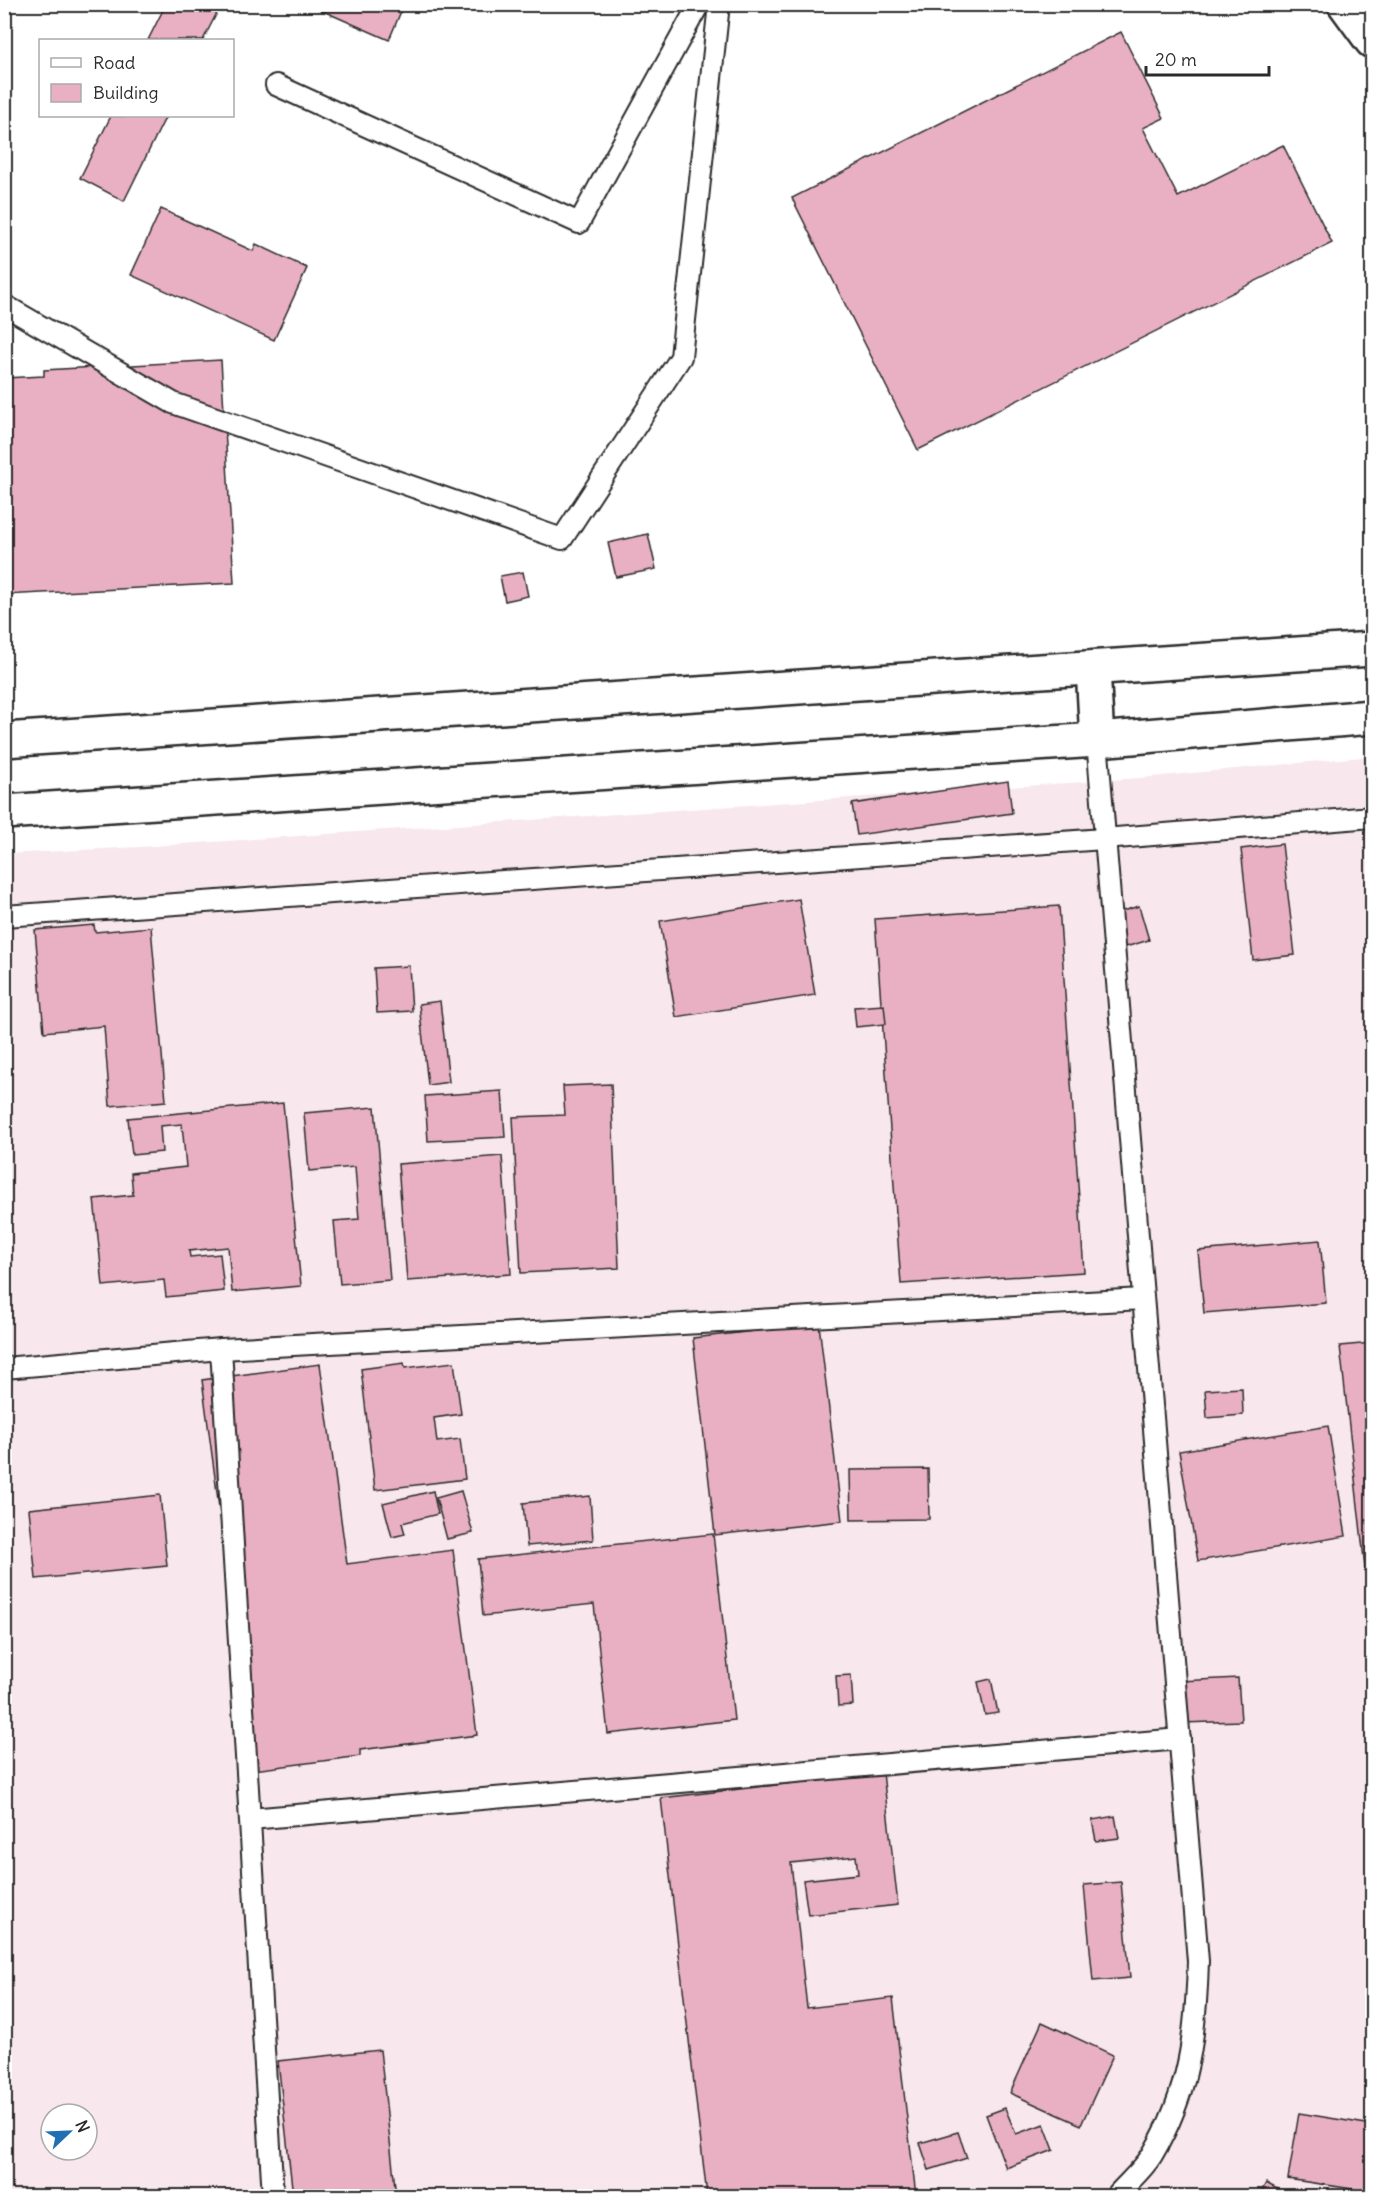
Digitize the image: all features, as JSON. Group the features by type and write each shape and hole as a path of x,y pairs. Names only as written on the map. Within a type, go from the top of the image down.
{"main road":[{"path":"1345,4 1372,42"},
{"path":"4,740 1372,649"},
{"path":"1093,668 1097,740"},
{"path":"4,813 1097,740 1372,717"}],"lane":[{"path":"276,85 579,223 699,4"},
{"path":"4,305 173,403 562,539 681,357 719,4"},
{"path":"1097,740 1198,1960 1196,2025 1183,2088 1151,2156 1116,2196"},
{"path":"4,915 1104,839 1372,817"},
{"path":"4,1368 221,1350 1143,1299"},
{"path":"221,1350 273,2196"},
{"path":"250,1819 1180,1739"}],"shaded area":[{"path":"1372,756 1372,2196 5,2196 5,854 139,847 1141,778"}],"building":[{"path":"166,4 221,5 204,39 148,39"},
{"path":"307,4 404,4 389,40"},
{"path":"1121,32 1164,118 1143,128 1178,197 1283,145 1332,243 918,450 792,198"},
{"path":"110,117 166,117 124,201 80,178"},
{"path":"161,209 253,251 256,244 307,268 274,340 131,275"},
{"path":"221,360 234,583 4,595 4,378 44,376 44,370"},
{"path":"648,534 656,569 616,577 608,543"},
{"path":"523,572 528,596 505,601 500,576"},
{"path":"1008,781 1012,813 857,835 852,804"},
{"path":"1282,844 1295,955 1253,960 1241,849"},
{"path":"799,899 815,995 676,1017 660,921"},
{"path":"1059,906 1084,1272 901,1284 875,919"},
{"path":"1139,906 1149,940 1112,951 1103,917"},
{"path":"94,925 95,932 151,927 166,1101 110,1106 104,1026 44,1032 35,930"},
{"path":"409,966 412,1011 377,1013 374,968"},
{"path":"440,1001 449,1082 428,1085 419,1004"},
{"path":"884,1005 886,1024 856,1027 854,1007"},
{"path":"611,1084 619,1268 521,1273 513,1117 565,1115 563,1086"},
{"path":"502,1091 505,1137 428,1141 425,1096"},
{"path":"283,1103 301,1286 232,1292 228,1247 189,1251 190,1257 220,1254 224,1291 166,1297 164,1280 103,1286 94,1199 133,1195 131,1173 186,1167 182,1124 160,1126 162,1152 132,1155 128,1118"},
{"path":"375,1107 390,1280 340,1284 334,1221 359,1219 355,1167 309,1171 304,1113"},
{"path":"502,1156 511,1274 407,1281 398,1164"},
{"path":"1320,1240 1326,1303 1204,1313 1198,1251"},
{"path":"819,1324 842,1521 715,1535 693,1338"},
{"path":"1372,1343 1372,1630 1340,1346"},
{"path":"454,1362 461,1414 434,1418 437,1442 460,1439 465,1479 375,1490 361,1369 404,1363 405,1368"},
{"path":"320,1364 347,1564 453,1550 477,1735 360,1750 360,1756 254,1770 202,1380"},
{"path":"1242,1388 1243,1415 1207,1418 1205,1390"},
{"path":"1328,1426 1346,1536 1198,1561 1179,1451"},
{"path":"928,1469 929,1519 851,1520 850,1470"},
{"path":"433,1491 438,1514 402,1523 405,1534 392,1537 383,1503"},
{"path":"461,1491 473,1533 447,1539 436,1498"},
{"path":"160,1495 167,1566 36,1579 29,1509"},
{"path":"590,1496 593,1540 527,1546 523,1503"},
{"path":"713,1534 734,1720 608,1734 594,1604 483,1616 478,1559"},
{"path":"851,1675 853,1705 838,1706 836,1676"},
{"path":"1238,1678 1241,1721 1182,1723 1180,1681"},
{"path":"991,1679 998,1713 985,1715 978,1682"},
{"path":"883,1773 898,1905 808,1915 803,1880 858,1874 856,1856 791,1863 807,2008 893,1998 916,2196 707,2196 661,1798"},
{"path":"1115,1816 1119,1838 1096,1841 1092,1820"},
{"path":"1121,1882 1130,1978 1093,1981 1084,1885"},
{"path":"1042,2022 1113,2055 1081,2125 1010,2093"},
{"path":"380,2050 396,2196 293,2196 278,2061"},
{"path":"1005,2108 1016,2134 1044,2124 1054,2150 1006,2168 986,2115"},
{"path":"1299,2113 1372,2125 1372,2192 1288,2179"},
{"path":"958,2132 967,2158 929,2170 920,2143"},
{"path":"1266,2183 1290,2196 1259,2196"}]}
